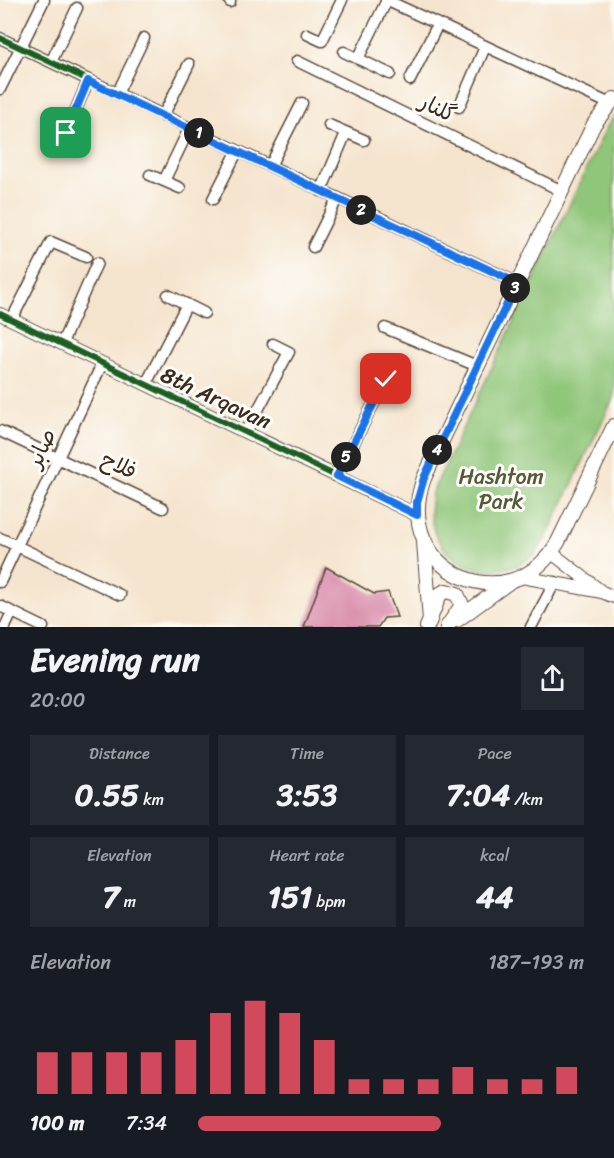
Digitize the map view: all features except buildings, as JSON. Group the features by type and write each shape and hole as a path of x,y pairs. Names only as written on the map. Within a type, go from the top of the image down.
{"main road":[{"path":"428,624 424,540 417,515 417,502 424,478 594,124 611,101"},
{"path":"447,627 533,571 552,553 614,426"},
{"path":"424,540 438,561 459,576 484,584 516,580"},
{"path":"428,624 440,594 452,591 458,594 462,605 447,627"}],"street":[{"path":"0,89 44,0"},
{"path":"307,34 322,41 342,0"},
{"path":"358,59 387,0 485,47 611,101"},
{"path":"51,62 77,8"},
{"path":"411,80 438,24"},
{"path":"0,38 517,283"},
{"path":"117,94 144,39"},
{"path":"459,107 485,47"},
{"path":"344,52 390,74"},
{"name":"گلنار","path":"297,61 562,191"},
{"path":"163,116 189,64"},
{"path":"66,133 88,81"},
{"path":"270,166 302,103"},
{"path":"329,124 364,140"},
{"path":"52,127 78,138"},
{"path":"164,181 189,129"},
{"path":"321,191 346,133"},
{"path":"213,199 237,152"},
{"path":"150,175 180,188"},
{"path":"313,247 337,199"},
{"path":"6,317 51,242 86,257"},
{"path":"62,343 97,263"},
{"path":"168,295 204,313"},
{"path":"146,384 187,304"},
{"name":"8th Arqavan","path":"6,317 417,515"},
{"path":"385,328 477,366"},
{"path":"246,432 289,352 273,344"},
{"name":"صابر","path":"0,582 102,364"},
{"path":"337,476 386,379"},
{"name":"فلاح","path":"0,430 163,508"},
{"path":"0,538 120,595"},
{"path":"552,553 608,595"},
{"path":"516,580 555,582 608,595"},
{"path":"531,627 555,582"},
{"path":"0,606 44,627"},
{"path":"5,627 12,612"}],"green space":[{"name":"Hashtom Park","path":"614,116 614,397 547,536 535,554 517,566 485,571 465,565 447,553 435,535 430,514 432,493 605,130"}],"cycle path":[{"path":"0,38 517,283"},
{"path":"0,314 417,515"}],"route":[{"path":"66,133 88,81 517,283 424,478 417,502 417,515 337,476 386,379"}]}
